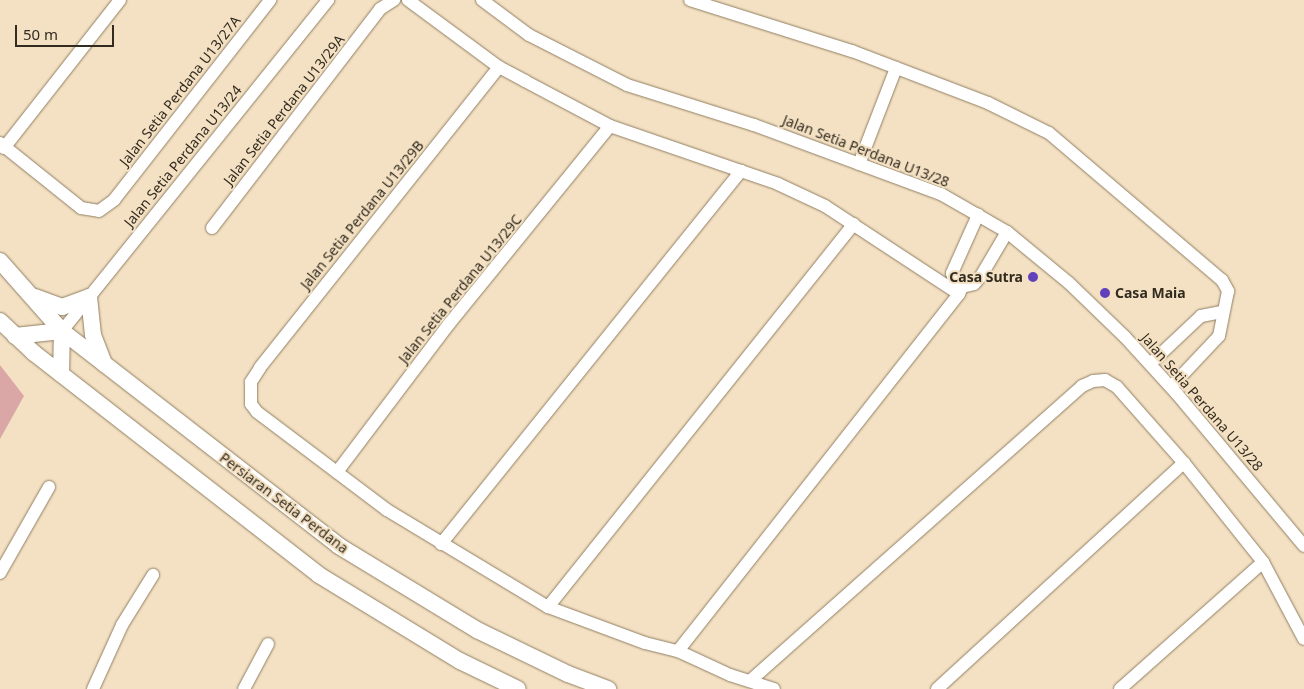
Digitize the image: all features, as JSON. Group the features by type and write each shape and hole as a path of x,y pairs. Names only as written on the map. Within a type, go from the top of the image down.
{"main road":[{"name":"Persiaran Setia Perdana","path":"0,261 62,331 339,546 477,630 568,674 608,689"},
{"path":"30,295 62,307 90,297 93,335 104,364"},
{"path":"0,321 61,374 320,575 460,661 518,689"},
{"path":"15,336 62,331 61,374"}],"street":[{"path":"2,146 120,0"},
{"name":"Jalan Setia Perdana U13/27A","path":"2,146 81,208 99,211 114,200 270,0"},
{"name":"Jalan Setia Perdana U13/24","path":"62,331 328,0"},
{"name":"Jalan Setia Perdana U13/29A","path":"212,228 380,9 394,0"},
{"path":"408,0 499,67 610,126 778,184 854,224 961,291"},
{"name":"Jalan Setia Perdana U13/28","path":"482,0 529,35 627,85 754,125 941,194 1006,232 1069,283 1150,364 1304,546"},
{"path":"690,0 896,68 988,103 1049,133 1222,280 1228,291 1222,312 1219,336 1171,387"},
{"name":"Jalan Setia Perdana U13/29B","path":"337,472 257,412 249,393 251,382 499,67"},
{"path":"859,164 896,68"},
{"name":"Jalan Setia Perdana U13/29C","path":"337,472 449,324 610,126"},
{"path":"441,544 741,171"},
{"path":"961,291 952,273 978,215"},
{"path":"548,607 854,224"},
{"path":"678,651 961,291 974,284 1006,232"},
{"path":"1150,364 1201,316 1222,312"},
{"path":"751,680 1082,386 1105,380 1116,387 1184,463 1263,562 1304,639"},
{"path":"937,689 1184,463"},
{"path":"337,472 387,510 548,607 678,651 730,675 751,680 774,689"},
{"path":"0,573 49,488"},
{"path":"1120,689 1263,562"},
{"path":"93,689 122,625 153,575"},
{"path":"244,689 268,644"}],"shaded area":[{"path":"0,365 24,396 0,439"}],"place":[{"name":"Casa Sutra","path":"1033,277"},
{"name":"Casa Maia","path":"1105,293"}]}
